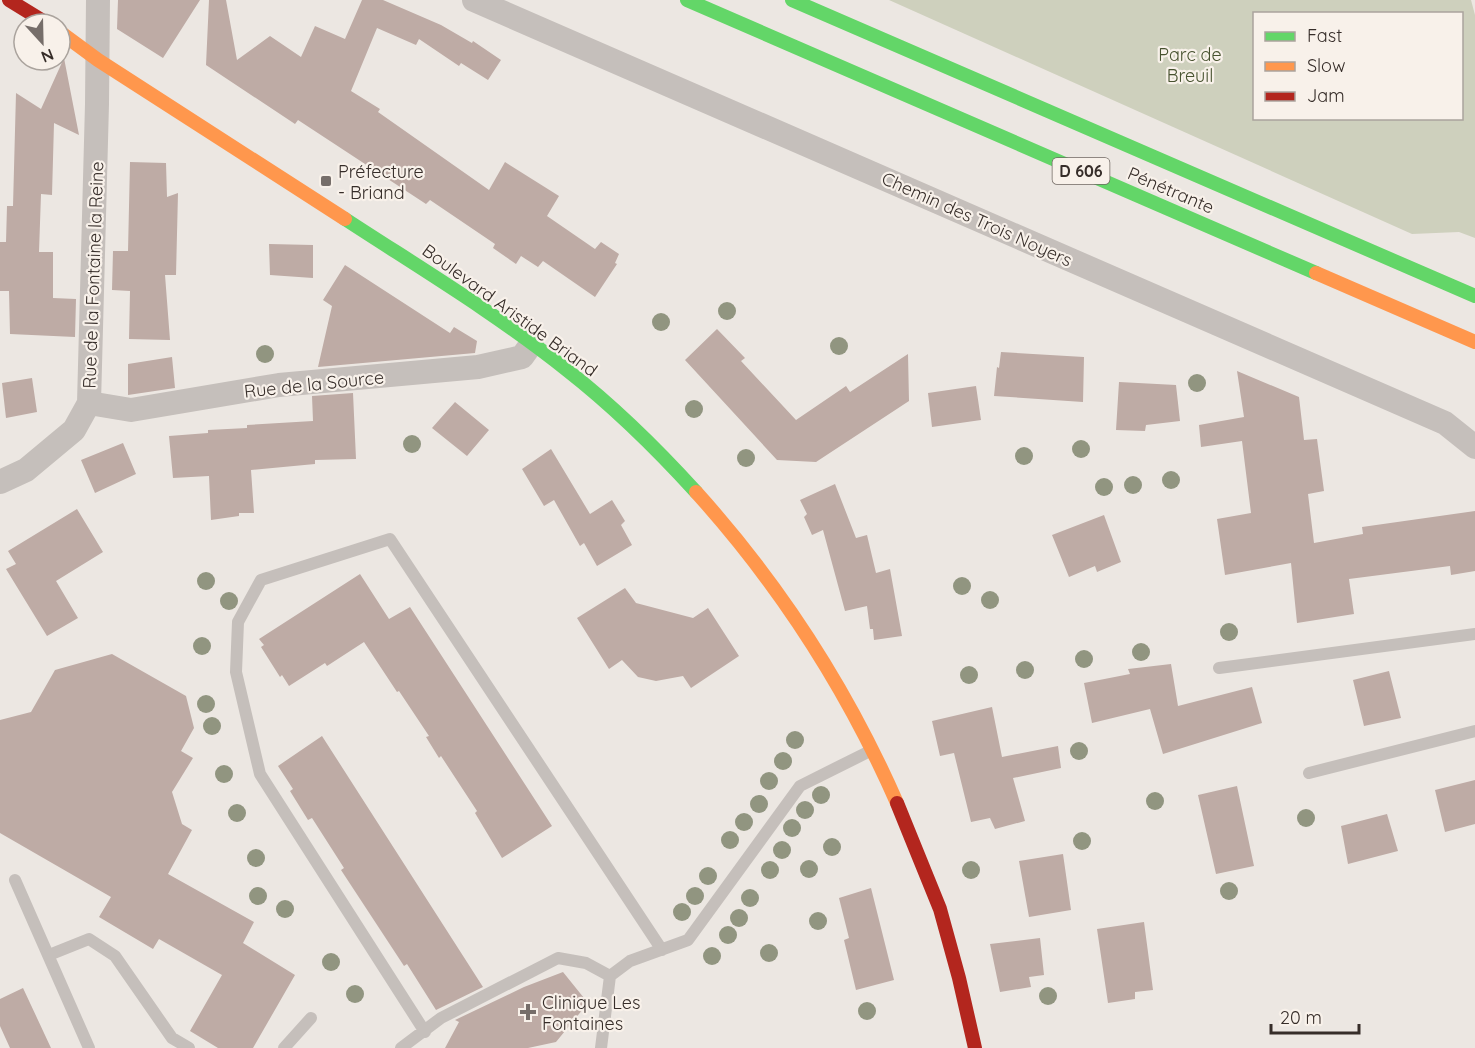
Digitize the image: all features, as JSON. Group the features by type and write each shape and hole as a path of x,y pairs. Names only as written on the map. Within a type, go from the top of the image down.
{"main road":[{"path":"9,0 28,12"},
{"name":"Pénétrante","path":"687,0 1475,342"},
{"name":"Pénétrante","path":"792,0 1475,296"},
{"name":"Boulevard Aristide Briand","path":"72,41 98,60 417,265 532,344 596,393 671,465 759,567 795,617 833,676 873,750 920,854 940,910 958,972 975,1048"}],"street":[{"path":"98,0 98,60"},
{"name":"Chemin des Trois Noyers","path":"474,0 1445,423 1475,447"},
{"name":"Rue de la Fontaine la Reine","path":"0,482 26,470 74,430 89,403 98,60"},
{"name":"Rue de la Source","path":"89,403 131,410 279,385 478,367 522,357 532,344"}],"lane":[{"path":"424,1032 260,774 236,672 238,622 261,580 390,539 662,950"},
{"path":"1219,668 1475,634"},
{"path":"1309,773 1475,731"},
{"path":"601,1048 610,976 630,962 688,940 800,786 873,750"},
{"path":"15,880 88,1048"},
{"path":"49,955 89,939 115,956 172,1038 189,1048"},
{"path":"401,1048 441,1018 558,958 586,963 610,976"},
{"path":"284,1048 311,1018"}],"green space":[{"name":"Parc de Breuil","path":"889,0 1471,0 1475,15 1475,238 1459,232 1412,234"}],"building":[{"path":"118,0 200,0 163,58 117,29"},
{"path":"209,0 226,0 237,60 270,36 301,57 315,26 345,39 362,0 383,0 441,25 472,43 473,41 501,60 488,80 461,63 459,66 419,39 416,45 377,28 351,91 380,109 378,112 489,190 505,162 559,196 547,216 595,249 601,242 619,254 615,263 617,264 595,297 543,261 538,267 521,256 516,264 493,248 495,244 430,200 426,204 298,120 295,124 206,65"},
{"path":"58,72 67,72 79,135 54,123 52,195 41,194 39,252 53,252 53,298 76,299 75,337 10,334 9,291 0,291 0,242 6,242 7,206 13,206 16,93 41,109"},
{"path":"130,162 166,163 167,197 178,193 176,275 165,275 170,340 129,339 130,291 112,290 113,251 128,251"},
{"path":"269,244 313,245 313,278 270,275"},
{"path":"345,265 450,333 454,327 477,341 475,353 318,367 332,306 323,300"},
{"path":"717,329 745,358 741,361 796,420 846,386 850,392 908,354 909,401 816,462 777,460 685,360"},
{"path":"1001,352 1084,357 1083,402 994,396"},
{"path":"172,357 175,388 128,395 128,364"},
{"path":"1237,371 1299,397 1304,440 1317,439 1324,491 1308,494 1314,543 1363,534 1362,527 1475,511 1475,571 1451,575 1450,566 1349,579 1354,614 1297,623 1291,563 1225,575 1217,519 1251,513 1242,441 1201,447 1199,425 1244,417"},
{"path":"32,378 37,412 6,418 2,383"},
{"path":"1119,382 1176,385 1180,421 1146,425 1145,431 1116,430"},
{"path":"976,386 981,420 932,427 928,393"},
{"path":"353,393 356,459 315,460 315,464 251,470 254,513 239,513 239,516 211,520 209,476 173,478 169,436 208,433 208,430 247,428 247,425 313,421 312,396"},
{"path":"455,402 489,430 467,456 432,428"},
{"path":"123,443 136,474 95,493 81,460"},
{"path":"551,449 590,514 612,500 625,521 621,525 632,545 597,566 584,543 580,546 554,500 544,506 522,469"},
{"path":"835,484 856,538 867,535 876,573 890,569 902,636 874,640 867,606 845,611 823,530 812,535 804,517 807,514 800,500"},
{"path":"77,509 103,552 56,581 78,618 47,636 6,569 16,564 8,551"},
{"path":"1104,515 1121,562 1097,572 1095,566 1069,577 1052,535"},
{"path":"360,574 389,619 410,607 552,826 502,858 475,813 477,811 441,756 439,758 426,737 429,736 364,642 327,666 325,663 289,686 282,675 280,677 261,647 264,645 259,639"},
{"path":"625,588 636,603 693,618 708,608 739,656 691,688 683,676 656,681 638,677 622,660 609,669 577,618"},
{"path":"112,654 186,696 194,728 181,751 193,758 172,792 182,824 192,830 168,874 254,922 243,943 295,975 253,1048 218,1048 190,1031 222,975 159,939 153,949 99,917 111,897 0,833 0,720 31,712 55,670"},
{"path":"1171,664 1178,706 1252,687 1262,723 1163,754 1150,709 1092,723 1084,683 1130,674 1128,669"},
{"path":"1389,671 1401,718 1364,726 1353,680"},
{"path":"992,707 1002,757 1058,746 1061,768 1013,778 1025,821 995,829 990,818 971,822 954,753 940,756 932,721"},
{"path":"322,736 483,987 436,1010 407,964 404,966 341,870 344,868 312,818 308,820 290,791 293,789 278,766"},
{"path":"1475,780 1475,824 1445,832 1435,790"},
{"path":"1237,786 1254,866 1216,874 1198,795"},
{"path":"1387,814 1398,851 1348,864 1341,826"},
{"path":"1063,854 1071,910 1029,917 1019,861"},
{"path":"871,888 894,980 856,990 844,940 849,938 839,898"},
{"path":"1144,922 1153,990 1135,992 1135,999 1108,1003 1097,929"},
{"path":"1040,938 1044,975 1029,977 1031,987 1000,992 990,944"},
{"name":"Clinique Les Fontaines","path":"563,972 588,1003 556,1042 528,1048 445,1048 459,1022 455,1020 524,987"},
{"path":"23,988 51,1048 10,1048 0,1026 0,999"}],"traffic: fast":[{"path":"687,0 1316,273"},
{"path":"792,0 1475,296"},
{"path":"345,219 540,349 634,428 696,492"}],"traffic: slow":[{"path":"72,41 98,60 345,219"},
{"path":"1316,273 1475,342"},
{"path":"696,492 755,563 809,639 856,719 897,803"}],"traffic: jam":[{"path":"9,0 28,12"},
{"path":"897,803 940,909 975,1048"}],"place":[{"name":"Préfecture - Briand","path":"326,181"},
{"name":"Clinique Les Fontaines","path":"528,1012"}]}
